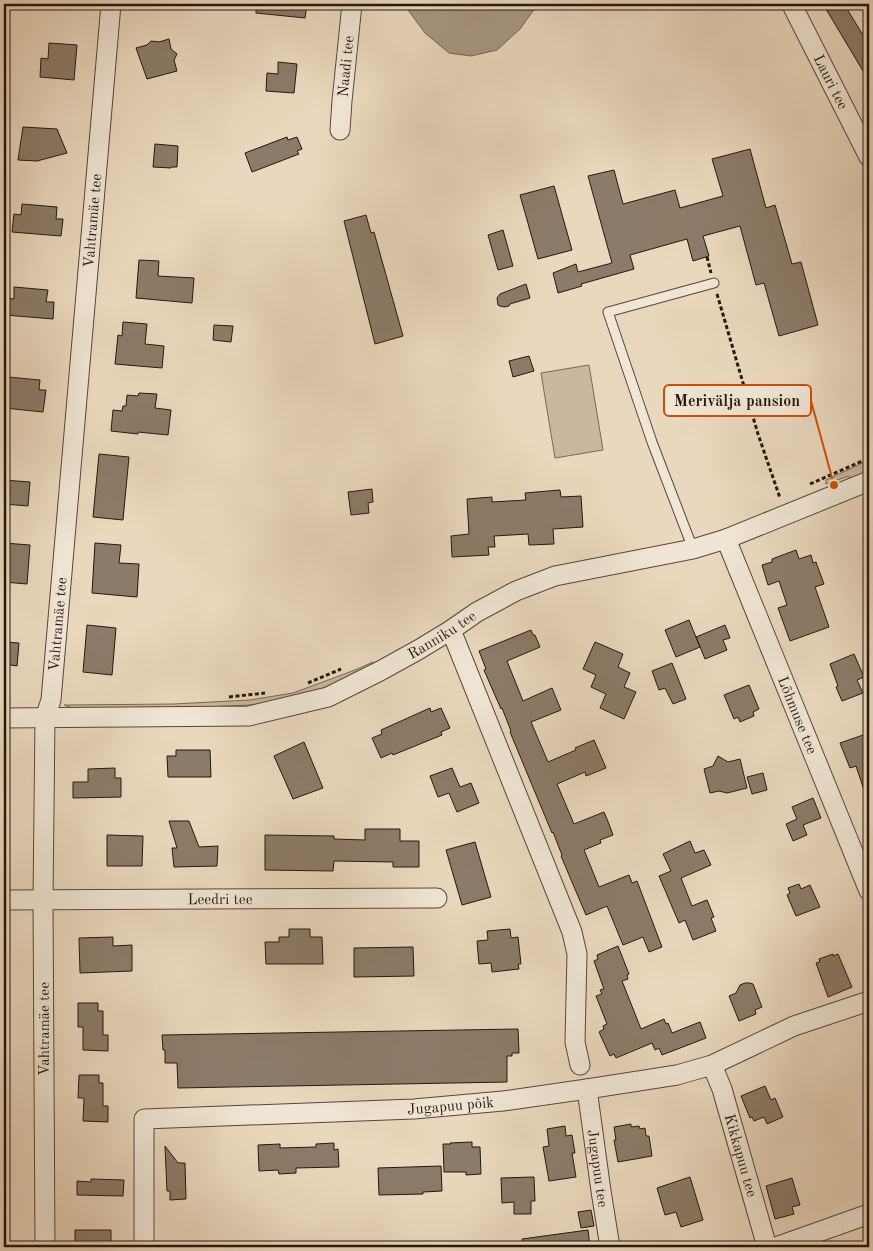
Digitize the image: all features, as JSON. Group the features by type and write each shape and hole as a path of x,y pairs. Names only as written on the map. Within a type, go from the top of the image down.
{"street":[{"name":"Vahtramäe tee","path":"45,1247 43,900 45,718 51,700 111,4"},
{"name":"Naadi tee","path":"340,130 352,4"},
{"name":"Lauri tee","path":"793,7 869,157"},
{"name":"Ranniku tee","path":"4,718 249,716 328,696 380,671 451,630 477,612 516,591 555,576 693,548 726,539 869,481"},
{"name":"Lõhmuse tee","path":"726,539 869,891"},
{"path":"451,630 572,932 577,954 575,1042 580,1065"},
{"name":"Leedri tee","path":"4,900 437,898"},
{"name":"Jugapuu põik","path":"144,1247 144,1118 414,1110 503,1101 587,1089 677,1074 712,1065 794,1026 869,1001"},
{"name":"Kikkapuu tee","path":"712,1065 722,1089 767,1247"},
{"name":"Jugapuu tee","path":"587,1089 610,1247"},
{"path":"776,1247 869,1214"}],"lane":[{"path":"693,548 652,442 608,312 714,283"}],"path":[{"path":"707,257 758,434 780,498"}],"shaded area":[{"path":"407,4 538,4 520,29 497,50 471,56 449,53 425,33 408,10"},
{"path":"589,365 603,450 555,458 541,373"},
{"path":"869,460 869,474 850,480 849,476 826,484 826,480"},
{"path":"373,662 374,666 335,685 281,701 250,705 179,708 75,709 64,705 173,704 250,700 293,693"}],"building":[{"path":"256,4 307,4 305,18 256,13"},
{"path":"823,4 844,4 869,45 869,81"},
{"path":"169,39 171,49 177,54 174,60 177,71 147,79 136,48 147,45 151,41 159,42"},
{"path":"49,43 77,45 74,80 40,77 41,58 48,59"},
{"path":"278,62 297,64 294,93 266,91 267,73 278,74"},
{"path":"23,127 57,129 67,153 37,161 18,160"},
{"path":"287,137 288,140 297,137 302,149 297,151 299,154 252,172 245,153"},
{"path":"155,144 178,146 177,167 153,167"},
{"path":"750,149 766,208 775,205 792,264 801,262 818,325 779,336 764,283 756,285 740,226 703,236 709,256 693,261 687,239 630,255 634,269 581,284 582,286 558,293 553,273 576,264 578,272 612,263 588,176 614,170 623,204 675,190 680,208 723,196 712,159"},
{"path":"554,186 572,250 538,259 520,195"},
{"path":"22,204 57,207 56,219 63,219 61,236 12,232 14,214 21,215"},
{"path":"366,215 371,233 374,232 403,336 375,344 344,221"},
{"path":"503,230 513,266 498,270 488,235"},
{"path":"139,260 159,261 158,276 194,278 192,303 136,298"},
{"path":"526,284 530,298 510,304 509,306 498,305 497,298 500,294"},
{"path":"14,287 48,290 46,302 54,302 53,319 5,315 6,298 14,299"},
{"path":"123,322 147,324 145,344 164,346 162,368 115,364 118,335 122,336"},
{"path":"214,325 233,326 231,342 213,340"},
{"path":"529,356 534,371 513,377 509,361"},
{"path":"8,377 40,380 39,390 46,390 43,412 4,408 4,387 6,387"},
{"path":"139,393 157,394 155,408 171,410 168,435 111,431 113,410 122,411 123,406 126,406 127,395 138,396"},
{"path":"99,454 129,457 123,520 93,517"},
{"path":"4,480 30,482 28,506 4,504"},
{"path":"372,489 373,502 368,503 369,513 351,515 348,492"},
{"path":"560,490 561,497 581,496 583,527 553,529 554,544 529,545 528,534 494,536 495,547 488,547 489,555 452,557 451,536 469,534 467,499 492,497 492,502 526,500 525,493"},
{"path":"4,543 30,545 27,584 4,582"},
{"path":"95,543 121,545 119,563 139,564 137,597 92,593"},
{"path":"796,550 799,559 811,555 813,563 816,562 824,584 815,587 829,627 790,641 778,608 787,605 779,581 768,585 762,565"},
{"path":"689,620 700,647 676,657 665,630"},
{"path":"87,625 116,628 112,675 83,672"},
{"path":"725,625 730,638 723,640 727,650 705,659 696,637"},
{"path":"531,630 540,647 507,661 523,701 552,688 561,710 531,722 548,762 594,740 606,768 586,776 585,772 557,784 574,824 604,812 609,824 613,835 600,840 601,843 584,850 599,887 629,875 632,883 637,881 662,947 649,952 643,937 623,945 607,906 586,915 510,732 502,708 484,670 486,669 479,651"},
{"path":"4,642 19,643 17,666 4,664"},
{"path":"595,642 623,654 618,667 630,673 624,687 636,692 624,719 600,708 606,694 591,687 596,675 583,669"},
{"path":"854,654 864,677 857,680 863,693 842,701 830,664"},
{"path":"672,663 686,699 673,704 665,688 659,690 652,671"},
{"path":"749,685 759,709 753,712 754,716 740,722 738,717 734,719 724,695"},
{"path":"430,708 431,712 441,708 450,728 441,732 442,735 381,758 372,738 382,734 381,730"},
{"path":"869,733 869,798 867,799 856,766 850,768 840,743"},
{"path":"304,742 323,788 293,799 274,756"},
{"path":"176,750 210,750 211,777 168,777 167,756 176,756"},
{"path":"718,756 728,762 740,759 747,788 727,793 719,791 710,793 704,769 713,766"},
{"path":"115,768 115,778 121,778 121,797 73,798 73,782 88,782 88,769"},
{"path":"452,768 460,787 471,783 479,803 457,812 449,793 438,797 430,776"},
{"path":"763,773 767,790 752,794 747,777"},
{"path":"813,798 821,818 803,825 807,835 793,841 786,824 797,819 792,807"},
{"path":"169,821 189,821 199,847 218,846 217,866 174,867 172,848 177,848"},
{"path":"365,829 400,829 400,841 419,841 419,867 393,867 393,862 334,861 333,871 265,870 265,835 334,836 334,839 365,840"},
{"path":"107,835 143,836 142,866 107,866"},
{"path":"690,841 695,853 704,850 711,865 681,878 692,906 707,900 714,917 711,918 716,931 693,940 685,920 679,923 659,876 671,871 663,854"},
{"path":"475,842 491,897 462,905 446,850"},
{"path":"799,884 801,889 810,885 820,907 796,916 787,895 790,893 788,888"},
{"path":"289,929 310,929 310,937 322,937 323,964 266,964 265,942 279,942 279,937 289,937"},
{"path":"510,929 511,938 518,937 521,964 518,964 519,969 492,972 491,963 479,964 477,941 488,940 487,931"},
{"path":"113,937 113,946 132,945 132,971 80,973 79,938"},
{"path":"618,946 629,974 627,975 628,979 622,981 641,1029 664,1019 672,1033 700,1022 706,1038 662,1055 659,1048 655,1050 652,1043 616,1058 614,1054 610,1056 599,1032 607,1024 596,996 602,994 600,990 604,989 594,961 598,959 597,955"},
{"path":"413,947 414,976 354,977 354,948"},
{"path":"833,954 833,956 838,954 852,987 828,997 816,963 820,962 819,959"},
{"path":"745,983 753,984 762,1007 755,1010 756,1014 739,1021 729,996 736,993 740,985"},
{"path":"78,1003 98,1003 98,1011 103,1011 103,1035 108,1035 108,1051 83,1050 83,1027 78,1027"},
{"path":"518,1029 519,1053 512,1053 512,1056 507,1056 507,1082 178,1088 177,1063 165,1063 162,1035"},
{"path":"79,1075 99,1075 99,1083 103,1083 103,1106 108,1106 108,1122 83,1121 84,1098 78,1098"},
{"path":"765,1086 771,1100 775,1098 783,1117 767,1124 764,1117 754,1121 752,1117 750,1118 741,1096"},
{"path":"631,1124 631,1127 639,1126 640,1129 645,1128 646,1136 649,1136 652,1156 618,1162 614,1127"},
{"path":"565,1126 566,1136 572,1135 575,1153 572,1153 576,1177 549,1181 543,1147 549,1146 547,1129"},
{"path":"472,1142 472,1147 480,1147 481,1174 466,1175 466,1172 444,1172 443,1144"},
{"path":"334,1143 334,1150 338,1149 339,1167 296,1168 296,1173 279,1174 278,1170 259,1171 258,1145 280,1144 280,1148 316,1147 316,1144"},
{"path":"165,1146 178,1163 185,1163 186,1199 170,1200 170,1191 167,1191"},
{"path":"441,1166 442,1191 423,1192 423,1194 379,1195 378,1168"},
{"path":"534,1177 535,1201 531,1201 531,1214 514,1214 514,1202 502,1203 501,1178"},
{"path":"690,1177 703,1220 681,1227 676,1212 665,1215 657,1188"},
{"path":"792,1178 800,1205 792,1207 794,1214 775,1219 766,1186"},
{"path":"91,1179 124,1180 123,1196 77,1195 77,1181 91,1182"},
{"path":"591,1210 594,1226 581,1228 578,1212"},
{"path":"75,1230 111,1230 111,1247 75,1247"},
{"path":"588,1230 590,1247 523,1247 522,1239"}],"place":[{"name":"Merivälja pansion","path":"834,485"}]}
